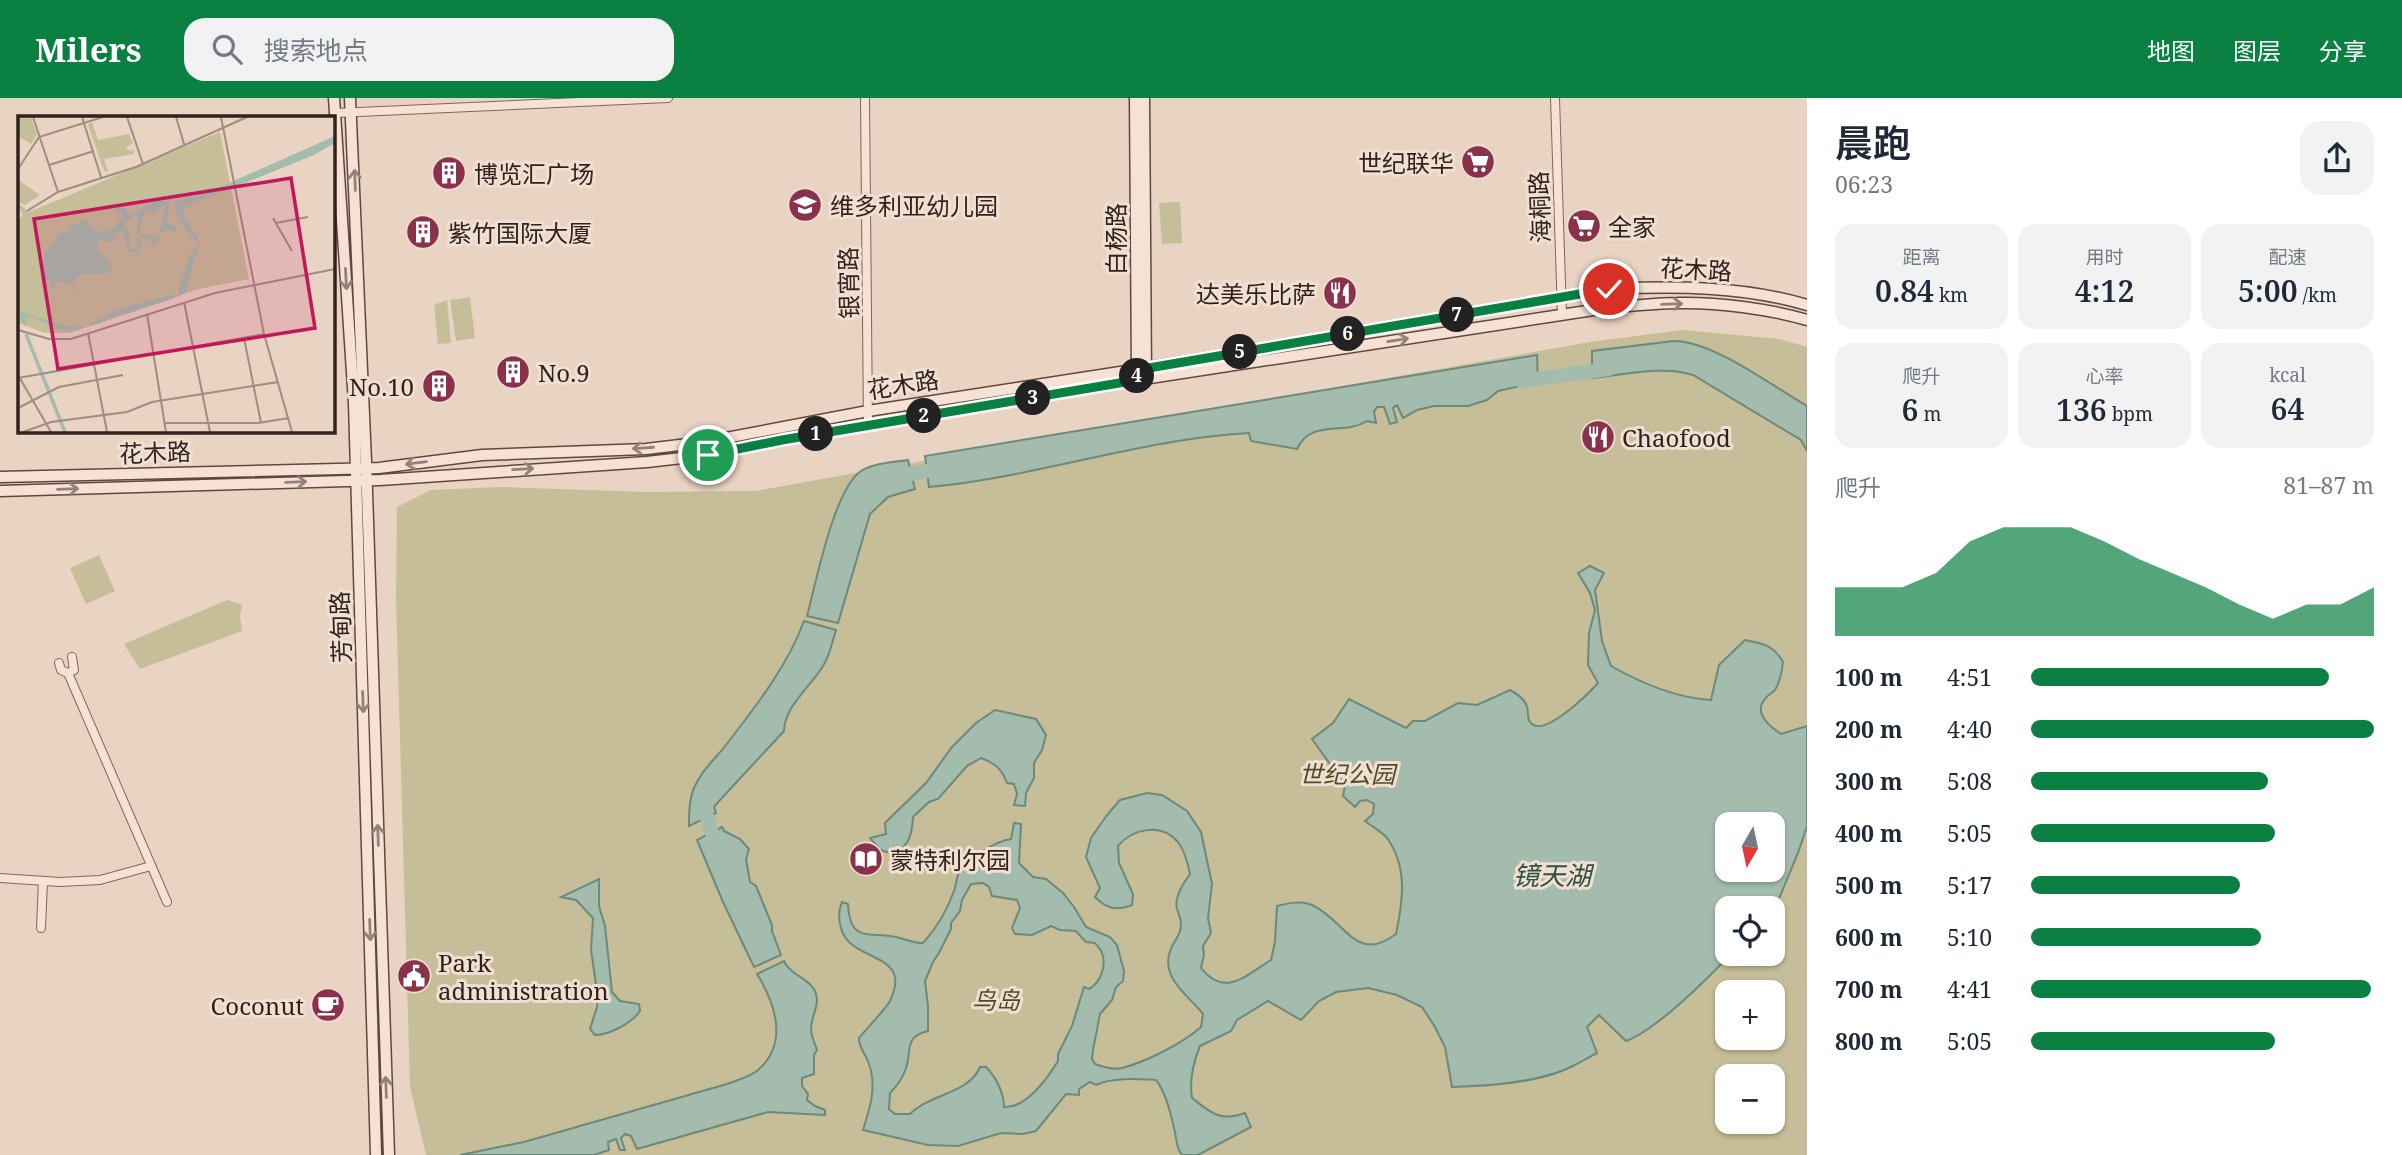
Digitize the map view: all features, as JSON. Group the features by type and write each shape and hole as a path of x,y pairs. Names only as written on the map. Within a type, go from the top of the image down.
{"main road":[{"name":"芳甸路","path":"334,98 361,467"},
{"name":"芳甸路","path":"350,98 376,1155"},
{"name":"白杨路","path":"1135,98 1142,374"},
{"name":"白杨路","path":"1142,374 1144,98"},
{"name":"花木路","path":"0,491 361,480 659,461 708,455 1609,289 1680,286 1739,292 1807,305"},
{"name":"花木路","path":"0,477 379,468 482,455 658,447 705,442 868,411 1613,307 1680,303 1788,314 1807,320"},
{"name":"芳甸路","path":"361,480 389,1155"}],"street":[{"path":"336,113 492,102 668,98"},
{"name":"银宵路","path":"865,98 868,425"},
{"name":"海桐路","path":"1555,98 1562,315"},
{"path":"68,673 75,670 72,657"},
{"path":"60,663 61,670 68,673 167,902"},
{"path":"0,878 43,881 100,880 151,866"},
{"path":"41,928 43,881"}],"green space":[{"path":"1180,202 1182,243 1162,244 1159,203"},
{"path":"470,297 475,338 456,341 450,300"},
{"path":"447,300 451,343 438,344 434,305"},
{"name":"世纪公园","path":"1682,330 1779,339 1807,347 1807,1155 426,1155 410,1087 396,598 397,507 431,490 500,487 645,492 755,491 1590,342"},
{"path":"99,555 115,591 86,604 70,568"},
{"path":"227,600 242,605 242,631 140,669 124,644"}],"water":[{"path":"1674,341 1706,348 1724,356 1807,406 1807,451 1801,440 1693,375 1656,371 1592,378 1592,351"},
{"path":"1537,355 1538,382 1498,391 1487,400 1468,406 1434,406 1417,410 1403,418 1397,405 1393,408 1397,422 1390,424 1384,407 1377,407 1374,412 1376,423 1367,421 1348,427 1319,430 1303,440 1297,449 1251,441 1249,433 1209,437 1129,450 1009,475 929,487 925,456"},
{"path":"908,460 915,489 888,497 870,514 838,623 807,616 834,516 851,481 861,471 872,466"},
{"name":"镜天湖","path":"1590,566 1604,573 1595,590 1602,641 1611,666 1659,689 1711,700 1719,665 1745,640 1762,644 1771,648 1783,662 1777,687 1762,703 1761,713 1781,734 1807,726 1807,826 1780,896 1715,896 1715,966 1719,966 1667,1015 1626,1041 1599,1015 1587,1027 1597,1053 1573,1066 1530,1080 1452,1087 1445,1047 1435,1027 1422,1007 1397,995 1368,988 1336,992 1319,1001 1301,1020 1268,1001 1237,1020 1231,1031 1200,1046 1192,1071 1192,1098 1222,1116 1245,1113 1251,1127 1198,1155 1182,1155 1180,1152 1167,1103 1156,1080 1117,1080 1096,1085 1090,1082 1079,1089 1079,1095 1066,1094 1036,1131 1023,1134 1001,1133 958,1146 928,1145 863,1130 870,1106 872,1081 859,1038 888,1005 895,985 894,973 887,965 847,939 839,921 842,902 848,904 850,917 857,930 923,943 945,912 962,869 981,852 1011,839 1014,823 1021,824 1019,863 1033,877 1046,879 1063,893 1086,927 1110,937 1117,945 1124,971 1123,981 1116,987 1112,1000 1100,1014 1092,1059 1095,1064 1119,1069 1153,1057 1201,1027 1203,1014 1179,988 1168,964 1170,951 1181,929 1177,909 1178,895 1190,874 1183,849 1178,842 1163,832 1147,830 1131,835 1118,846 1119,863 1133,894 1132,905 1112,908 1095,897 1100,888 1086,857 1091,838 1120,800 1147,793 1162,795 1187,811 1201,832 1212,884 1208,918 1211,933 1203,946 1201,968 1218,982 1235,981 1271,960 1277,906 1310,904 1361,943 1371,945 1382,942 1396,934 1402,897 1401,872 1394,849 1387,838 1365,821 1373,814 1374,804 1367,800 1360,801 1355,807 1343,796 1345,785 1312,739 1333,723 1349,699 1406,728 1413,721 1425,721 1458,703 1477,705 1510,690 1524,701 1532,724 1538,726 1557,719 1598,683 1588,665 1589,633 1595,610 1590,593 1578,573","holes":["983,883 989,887 992,896 1017,900 1020,908 1012,928 1015,934 1032,935 1051,926 1060,930 1076,931 1086,942 1095,943 1101,950 1104,963 1102,974 1089,989 1084,987 1072,1026 1058,1054 1058,1061 1028,1098 1004,1107 1003,1096 996,1080 986,1067 980,1067 975,1076 958,1088 927,1102 910,1114 895,1114 889,1109 890,1093 905,1072 912,1041 928,1031 925,981 971,884"]},
{"path":"804,621 836,630 825,662 793,705 784,731 714,807 716,813 689,826 690,802 697,782 770,686"},
{"path":"995,710 1036,719 1046,735 1042,750 1034,763 1034,778 1026,793 1025,806 1014,805 1017,794 1014,784 1007,783 997,767 981,758 967,766 938,799 929,802 913,817 909,838 900,850 895,854 880,850 870,838 886,834 885,823 926,783 952,747 976,723"},
{"path":"722,827 749,849 746,859 750,882 756,886 781,955 754,967 697,840"},
{"path":"599,879 599,906 605,926 612,992 620,1001 639,1004 640,1011 620,1028 595,1035 590,1029 598,998 591,950 593,918 576,900 561,897"},
{"path":"784,961 812,987 817,996 811,1029 817,1050 814,1055 814,1074 802,1078 802,1086 808,1094 807,1100 825,1110 825,1115 768,1112 637,1149 631,1136 625,1134 621,1138 625,1150 620,1150 616,1139 608,1142 609,1150 594,1155 460,1155 524,1142 727,1084 755,1072 768,1059 776,1035 776,1023 769,997 757,974"}],"waterway":[{"path":"1521,381 1609,369"},
{"path":"895,477 944,468"},
{"path":"701,798 717,849"}],"place":[{"name":"世纪联华","path":"1478,162"},
{"name":"博览汇广场","path":"449,173"},
{"name":"维多利亚幼儿园","path":"805,205"},
{"name":"全家","path":"1584,226"},
{"name":"紫竹国际大厦","path":"423,232"},
{"name":"达美乐比萨","path":"1340,293"},
{"name":"No.9","path":"513,372"},
{"name":"No.10","path":"439,386"},
{"name":"Chaofood","path":"1598,437"},
{"name":"蒙特利尔园","path":"866,859"},
{"name":"Park administration","path":"414,976"},
{"name":"Coconut","path":"328,1005"}],"route":[{"path":"708,455 1137,380 1137,370 1609,289"}],"park label":[{"name":"鸟岛","path":"996,999"}]}
